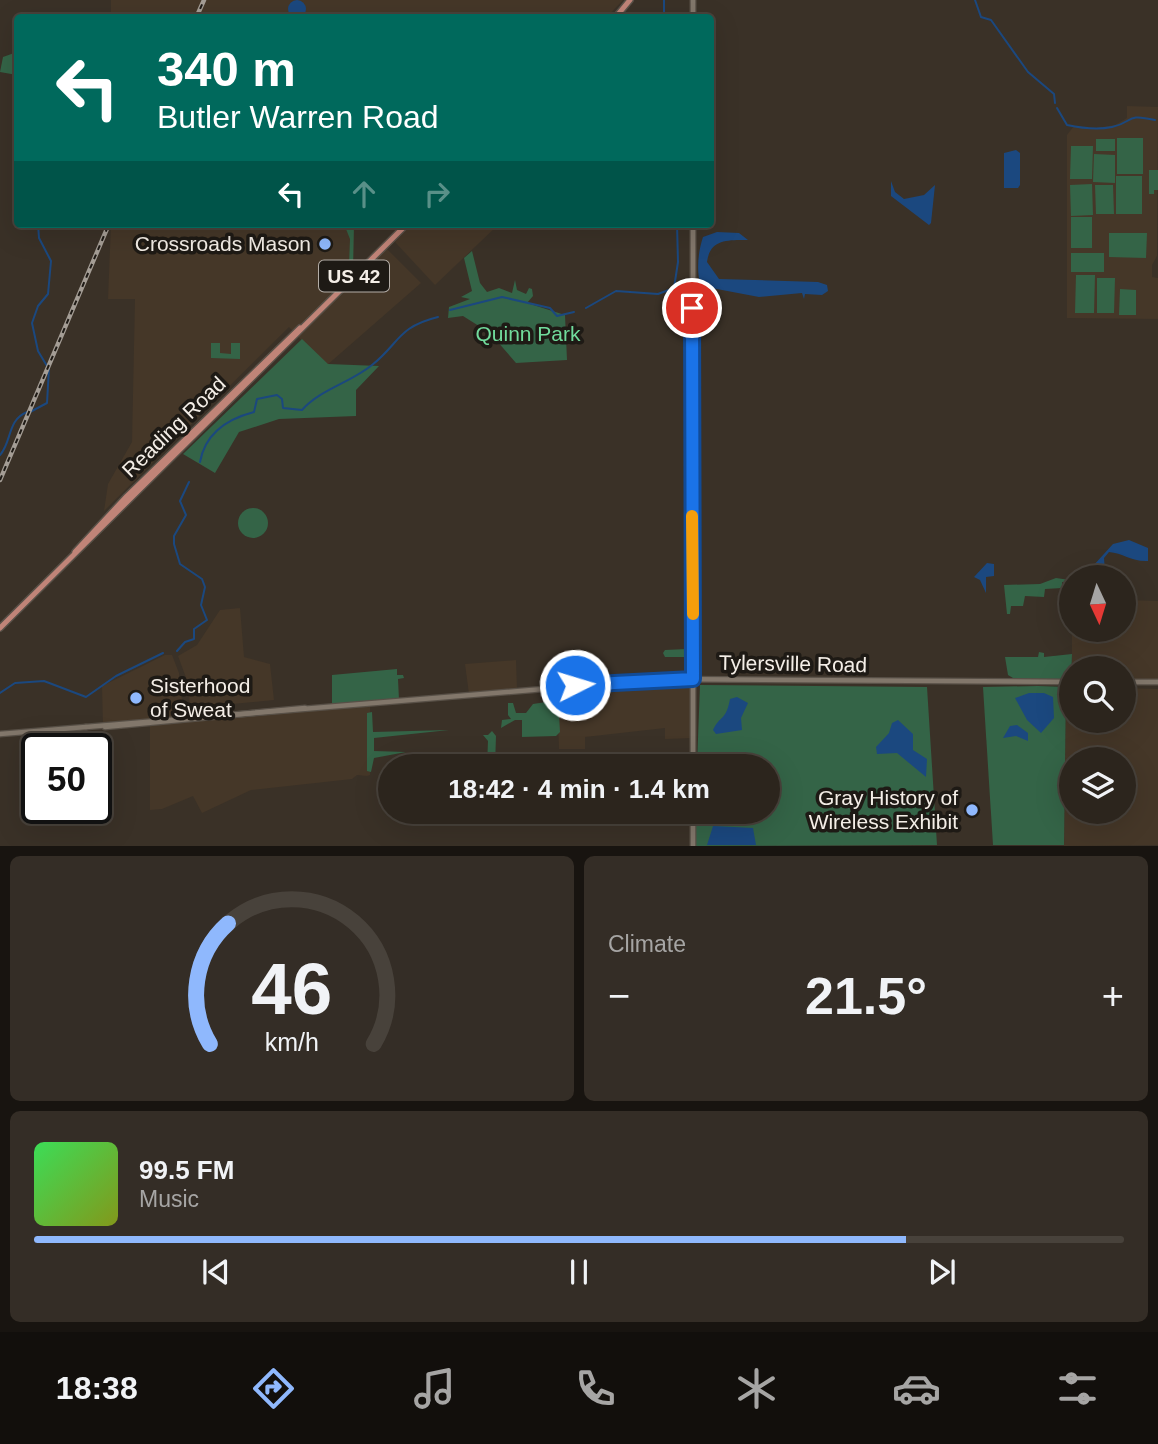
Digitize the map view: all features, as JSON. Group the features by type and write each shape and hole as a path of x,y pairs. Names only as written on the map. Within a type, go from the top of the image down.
{"main road":[{"path":"618,14 630,0"},
{"name":"Reading Road","path":"0,628 127,496 403,228"},
{"path":"693,228 694,754"},
{"name":"Tylersville Road","path":"0,734 635,680 1059,682"},
{"path":"1136,682 1158,682"},
{"path":"693,824 693,845"}],"shaded area":[{"path":"111,0 623,0 610,14 111,14"},
{"path":"1127,106 1158,107 1157,256 1152,265 1152,277 1158,278 1158,319 1067,318 1067,135 1074,126 1090,129 1115,125 1127,118"},
{"path":"111,228 354,228 353,268 387,249 421,283 326,366 289,327 104,511 108,484 132,442 135,299 108,299"},
{"path":"408,228 495,228 435,285 395,242"},
{"path":"1136,600 1158,601 1158,682 1136,682 1136,656 1072,656 1072,642 1136,642"},
{"path":"240,608 244,657 270,664 274,700 190,708 188,683 178,656 197,645 220,610"},
{"path":"165,655 172,655 179,673 184,719 103,726 102,686"},
{"path":"516,660 517,690 469,694 465,664"},
{"path":"693,679 693,738 665,739 665,728 585,737 585,749 559,749 557,687"},
{"path":"1136,688 1158,689 1158,845 1064,846 1064,824 1136,824 1136,747 1065,747 1065,733 1136,733"},
{"path":"370,702 370,775 251,790 202,813 193,796 162,809 150,810 150,724"}],"green space":[{"path":"14,53 14,74 0,72 3,57"},
{"path":"1117,138 1143,138 1143,174 1117,174"},
{"path":"1096,139 1115,139 1115,151 1096,151"},
{"path":"1071,146 1093,146 1092,179 1070,179"},
{"path":"1094,154 1115,155 1115,183 1093,182"},
{"path":"1149,170 1158,170 1158,190 1154,190 1154,194 1149,194"},
{"path":"1116,176 1142,176 1142,214 1116,214"},
{"path":"1092,184 1093,215 1071,216 1070,185"},
{"path":"1095,185 1113,185 1114,214 1096,214"},
{"path":"1071,217 1092,217 1092,248 1071,248"},
{"path":"346,228 354,228 353,269 349,273 345,269 349,265 350,239"},
{"path":"1109,233 1147,233 1146,258 1109,257"},
{"name":"Quinn Park","path":"472,251 480,283 487,292 499,288 512,293 515,280 517,290 526,294 529,288 532,289 533,296 527,303 565,315 567,360 516,363 490,333 463,316 448,318 449,307 470,299 461,297 472,291 464,258"},
{"path":"1071,253 1104,253 1104,272 1071,272"},
{"path":"1076,275 1095,275 1094,313 1075,313"},
{"path":"1097,278 1115,278 1114,313 1097,313"},
{"path":"1120,289 1136,290 1136,315 1119,315"},
{"path":"302,339 328,364 379,366 356,390 356,416 279,419 239,432 215,473 183,454"},
{"path":"211,343 220,343 220,353 231,354 231,343 240,343 240,359 211,358"},
{"path":"253,508 259,509 267,517 267,529 259,537 253,538 247,537 239,529 238,523 239,517 247,509"},
{"path":"1059,578 1059,588 1045,589 1044,597 1025,596 1023,606 1011,606 1010,614 1007,614 1004,585 1040,584"},
{"path":"689,602 693,602 693,679 677,678 685,675 686,657 665,657 663,653 665,650 687,649"},
{"path":"1039,652 1044,653 1044,657 1072,654 1059,656 1059,682 1018,681 1008,675 1005,657 1038,657"},
{"path":"397,669 397,675 403,675 404,678 398,679 399,700 332,705 332,675"},
{"path":"700,685 927,687 937,845 696,846 696,824 780,824 780,754 697,754"},
{"path":"983,687 1059,687 1059,733 1065,733 1065,747 1059,747 1059,824 1064,824 1064,845 993,845"},
{"path":"548,696 558,696 560,732 556,736 522,737 522,720 515,720 501,728 502,720 511,719 508,715 508,703 513,703 516,713 526,713 533,704 546,702"},
{"path":"372,712 373,732 449,730 374,738 374,751 406,752 378,754 378,757 374,758 371,772 367,771 367,713"},
{"path":"492,731 496,736 495,754 487,754 488,741 483,735"}],"water":[{"path":"297,0 305,6 304,14 290,14 288,9 291,3"},
{"path":"1016,150 1020,153 1020,185 1018,188 1004,188 1004,153"},
{"path":"891,181 895,192 904,199 924,195 935,185 929,225 891,196"},
{"path":"717,232 739,233 748,240 721,242 712,249 707,262 719,279 818,282 827,285 828,291 822,295 805,294 804,299 802,293 759,297 701,286 698,262 703,237"},
{"path":"1129,540 1148,548 1148,561 1109,552 1104,558 1104,565 1094,565 1113,544"},
{"path":"987,563 994,564 994,576 986,577 986,593 980,580 974,577"},
{"path":"1029,693 1044,693 1053,697 1054,718 1041,733 1027,720 1015,698"},
{"path":"737,697 748,703 741,718 742,730 716,734 713,730 725,715 730,699"},
{"path":"898,720 913,734 913,750 927,759 926,777 897,753 877,754 876,747 889,733 892,723"},
{"path":"1017,725 1028,733 1028,741 1016,736 1003,738 1010,726"},
{"path":"713,826 753,828 756,845 707,845"}],"waterway":[{"path":"664,0 664,14"},
{"path":"975,0 981,17 991,20 1028,72 1054,94 1055,103"},
{"path":"1057,108 1067,125 1084,128 1112,127 1134,118 1155,120"},
{"path":"38,228 39,238 51,261 48,294 38,306 32,323 38,351 47,366"},
{"path":"586,308 616,291 658,294 674,288 678,262 677,228"},
{"path":"450,310 502,297 550,308 557,316 574,312"},
{"path":"200,462 212,436 226,424 254,412 257,399 277,395 282,399 283,408 302,410 318,397 372,365 406,331 438,317"},
{"path":"30,412 47,403 49,368"},
{"path":"0,455 16,420 27,412"},
{"path":"177,651 185,642 194,639 194,629 207,620 201,605 205,587 202,579 180,564 174,544 174,536 186,515 180,501 189,482"},
{"path":"0,693 15,683 44,681 86,697 116,676 163,653"}],"railway":[{"path":"198,14 204,0"},
{"path":"0,480 107,228"}],"slow traffic":[{"path":"692,516 693,614"}],"place":[{"name":"Crossroads Mason","path":"325,244"},
{"name":"Sisterhood of Sweat","path":"136,698"},
{"name":"Gray History of Wireless Exhibit","path":"972,810"}],"route":[{"path":"575,685 693,679 692,308"}]}
